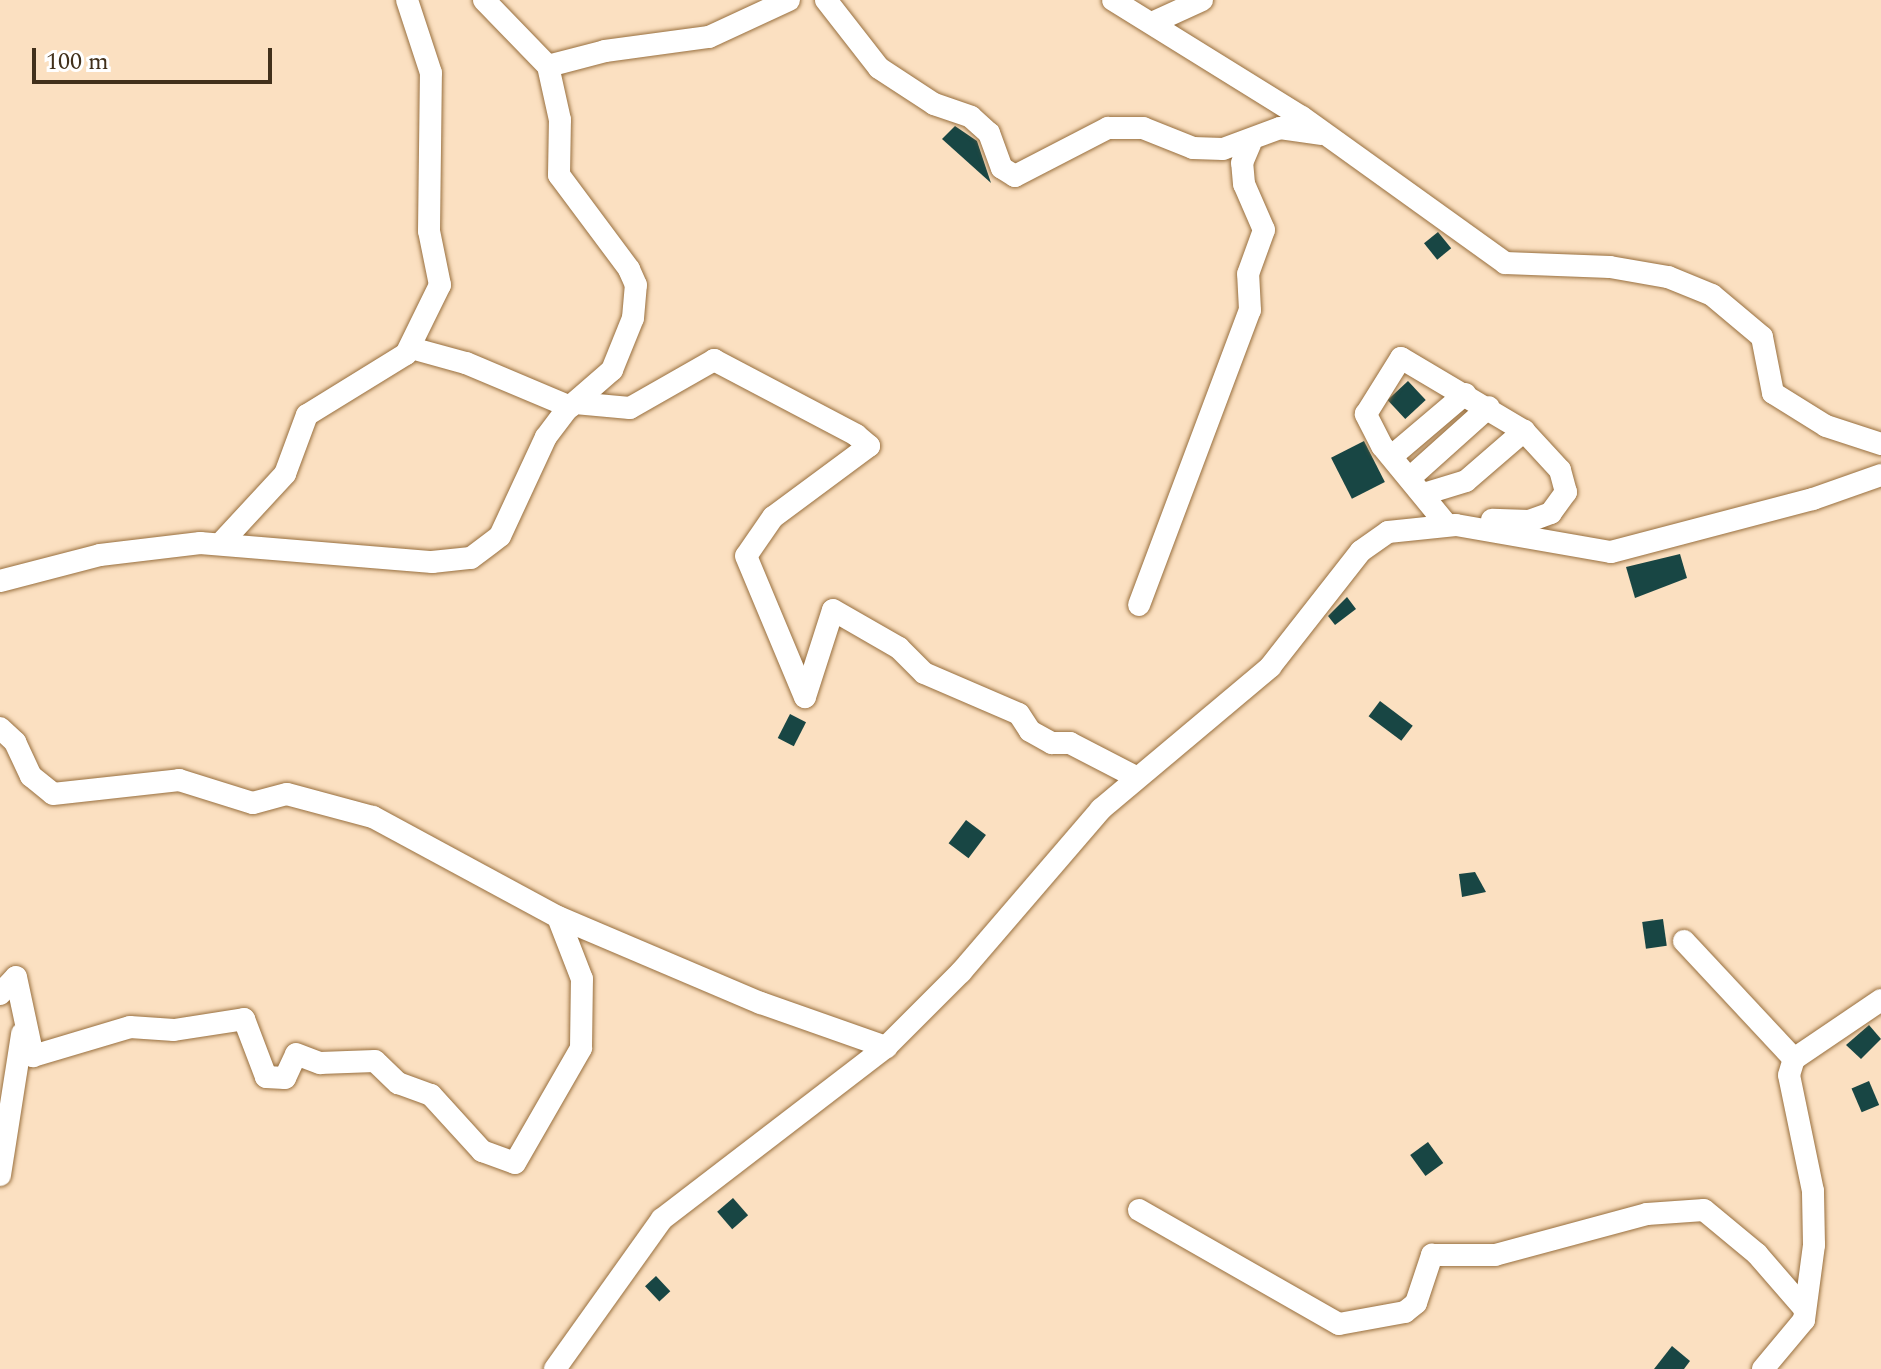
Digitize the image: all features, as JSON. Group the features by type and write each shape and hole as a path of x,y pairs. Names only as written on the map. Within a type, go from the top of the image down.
{"street":[{"path":"222,542 285,474 307,415 411,348 440,285 429,231 431,73 407,0"},
{"path":"0,581 100,555 222,542 432,562 471,558 500,536 546,437 573,405 612,370 633,318 636,285 559,175 560,120 548,66 484,0"},
{"path":"548,66 605,51 709,37 789,0"},
{"path":"826,0 879,68 934,104 971,117 989,133 1002,168 1015,176 1108,128 1143,128 1193,148 1250,144 1280,128 1326,134"},
{"path":"1113,0 1154,22 1326,134 1505,263 1610,267 1668,277 1712,295 1762,337 1773,393 1826,426 1881,444"},
{"path":"1154,22 1202,0"},
{"path":"1139,605 1250,310 1248,274 1264,230 1244,184 1242,163 1250,144"},
{"path":"411,348 466,363 573,405 630,408 714,360 856,435 869,446 773,517 746,556 805,697 833,610 899,648 924,673 1019,714 1030,731 1052,743 1070,743 1136,777"},
{"path":"555,1369 662,1219 886,1047 1136,777 1270,667 1361,551 1388,532 1452,525 1529,521 1561,505 1566,492 1560,470 1524,431 1489,407 1401,358 1366,414 1392,456 1452,525 1611,552 1813,499 1881,475"},
{"path":"1392,456 1465,394"},
{"path":"1419,485 1489,407"},
{"path":"1419,485 1466,481 1524,431"},
{"path":"0,728 15,742 31,776 53,794 179,780 253,803 287,794 373,817 558,917 761,1003 886,1047"},
{"path":"16,977 33,1056 130,1027 174,1030 244,1019 266,1077 285,1078 296,1054 320,1063 375,1061 398,1083 431,1095 482,1151 515,1163 581,1048 582,979 558,917"},
{"path":"1684,941 1794,1059"},
{"path":"0,994 16,977"},
{"path":"0,1175 23,1029 16,977"},
{"path":"1763,1369 1804,1320 1802,1306 1814,1245 1813,1191 1794,1114 1789,1075 1794,1059 1881,1000"},
{"path":"1139,1210 1339,1324 1405,1312 1416,1303 1432,1255 1495,1255 1647,1214 1704,1210 1757,1254 1802,1306"}],"building":[{"path":"955,126 977,141 991,183 942,139"},
{"path":"1438,232 1451,248 1437,260 1424,243"},
{"path":"1408,381 1426,400 1405,419 1388,400"},
{"path":"1364,441 1385,482 1352,499 1331,458"},
{"path":"1680,554 1687,578 1635,598 1626,567"},
{"path":"1347,597 1356,609 1335,625 1328,616"},
{"path":"1380,701 1413,726 1401,741 1369,716"},
{"path":"790,714 806,722 794,746 778,738"},
{"path":"966,820 986,835 969,858 949,843"},
{"path":"1475,872 1486,892 1462,897 1459,874"},
{"path":"1663,919 1667,946 1646,949 1642,922"},
{"path":"1869,1025 1881,1039 1861,1059 1846,1045"},
{"path":"1869,1081 1879,1105 1862,1112 1852,1088"},
{"path":"1428,1142 1443,1163 1425,1176 1410,1155"},
{"path":"733,1198 748,1215 732,1229 717,1212"},
{"path":"656,1276 670,1291 659,1302 645,1286"},
{"path":"1672,1346 1690,1361 1684,1369 1654,1369"}]}
